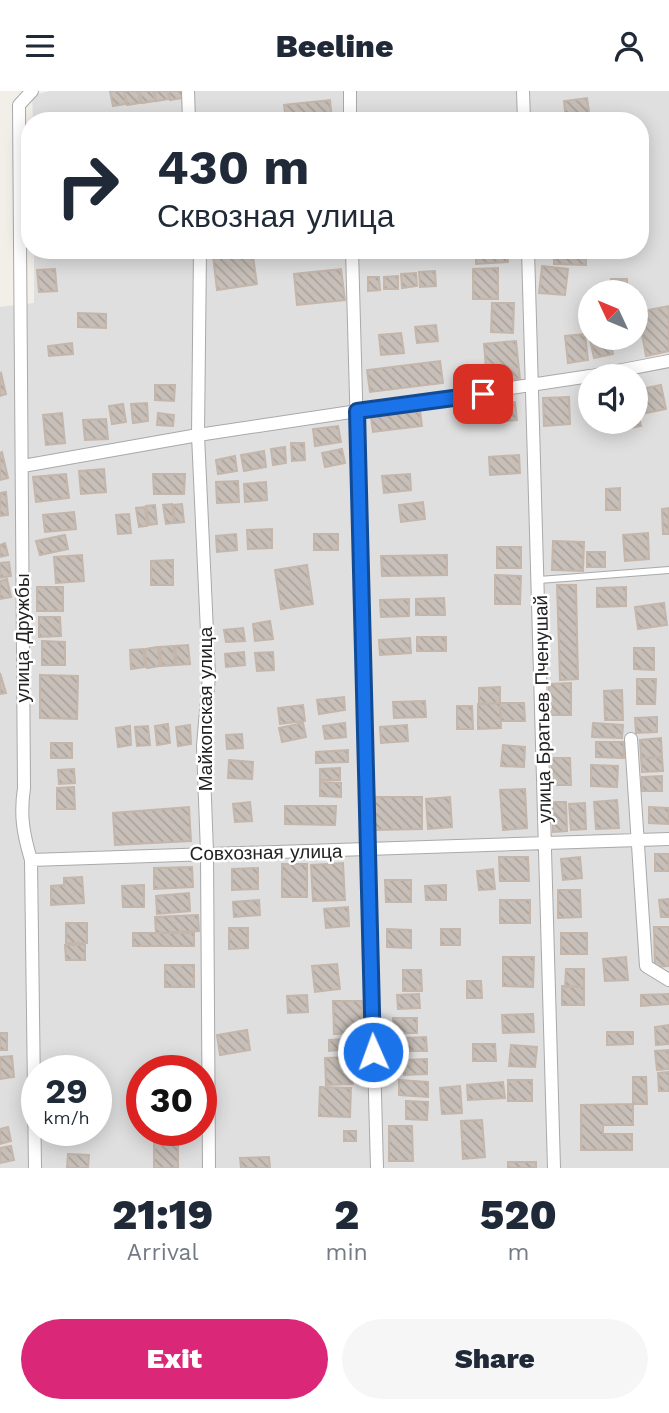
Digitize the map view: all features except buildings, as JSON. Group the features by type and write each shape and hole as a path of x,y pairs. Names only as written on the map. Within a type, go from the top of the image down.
{"street":[{"name":"улица Дружбы","path":"32,91 19,106 24,788 21,820 31,860 35,1168"},
{"path":"188,91 189,112"},
{"path":"350,91 350,112"},
{"path":"523,91 524,112"},
{"name":"Майкопская улица","path":"200,259 198,435 208,676 203,745 207,853 209,1168"},
{"path":"352,259 377,1168"},
{"name":"улица Братьев Пченушай","path":"528,259 554,1168"},
{"path":"648,365 669,361"},
{"path":"23,466 198,435 578,378"},
{"path":"631,739 646,966 669,980"},
{"name":"Совхозная улица","path":"31,860 669,839"}],"lane":[{"path":"539,580 669,570"}],"shaded area":[{"path":"50,91 669,91 669,1168 0,1168 0,307 34,303 34,259 649,259 649,112 33,112 32,96"}],"route":[{"path":"373,1052 357,411 483,394"}]}
